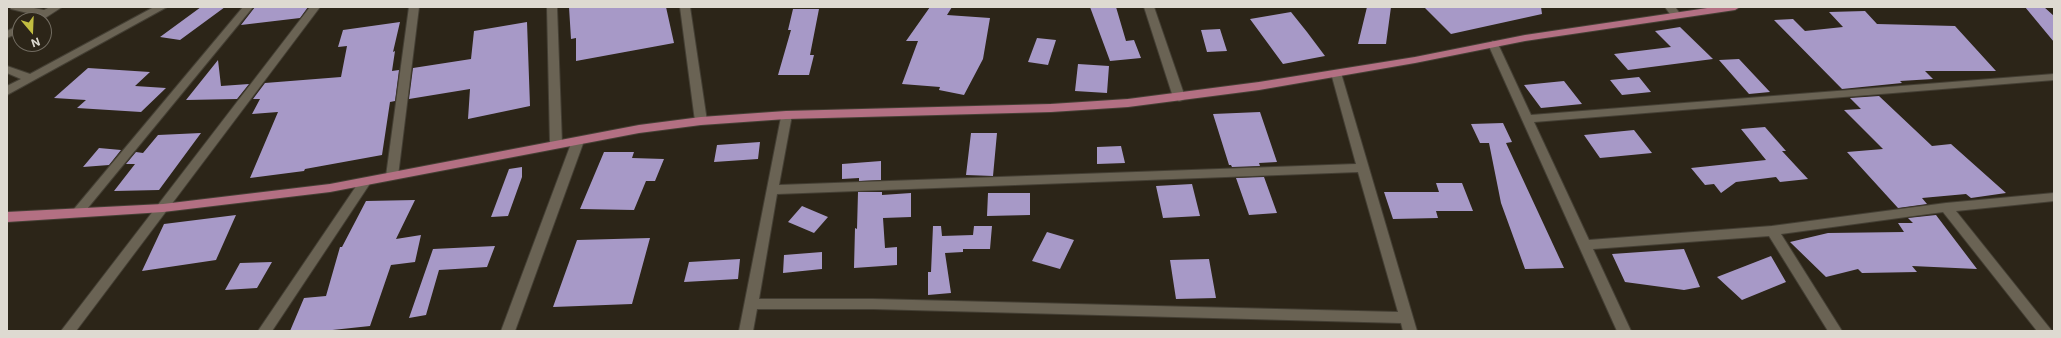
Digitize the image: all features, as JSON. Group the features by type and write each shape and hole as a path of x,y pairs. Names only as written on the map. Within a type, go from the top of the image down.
{"main road":[{"path":"7,217 163,208 330,188 639,129 701,121 786,115 1051,108 1128,103 1179,97 1414,60 1673,11 1735,7"}],"street":[{"path":"15,7 37,12"},
{"path":"7,91 162,7"},
{"path":"78,212 248,7"},
{"path":"68,331 315,7"},
{"path":"392,176 414,7"},
{"path":"552,7 556,144"},
{"path":"684,7 701,121"},
{"path":"1149,7 1179,97"},
{"path":"1493,44 1624,331"},
{"path":"7,69 29,78"},
{"path":"751,304 873,304 1408,325 1336,73"},
{"path":"1527,119 2054,77"},
{"path":"746,331 786,115"},
{"path":"508,331 578,141"},
{"path":"772,190 1363,168"},
{"path":"265,331 365,182"},
{"path":"1585,245 1772,231 1946,207 2054,197"},
{"path":"1946,207 2046,331"},
{"path":"1772,231 1835,331"}],"building":[{"path":"201,7 225,7 180,40 160,37"},
{"path":"255,7 308,7 300,18 241,25"},
{"path":"569,7 666,7 674,43 576,61 576,38 571,39"},
{"path":"930,7 952,7 947,15 990,18 983,59 964,95 939,90 940,87 902,84 918,41 906,41"},
{"path":"1090,7 1116,7 1126,41 1134,40 1141,58 1110,61"},
{"path":"1367,7 1391,7 1386,44 1358,44"},
{"path":"1424,7 1541,7 1542,14 1451,34"},
{"path":"2025,7 2044,7 2054,16 2054,42"},
{"path":"793,9 819,9 810,55 814,55 809,75 778,75 791,30 788,30"},
{"path":"1865,11 1877,24 1955,26 1996,71 1925,71 1933,79 1900,81 1902,83 1842,89 1774,20 1793,19 1805,31 1843,27 1829,12"},
{"path":"1291,12 1325,56 1283,64 1250,19"},
{"path":"400,22 393,52 395,51 392,71 399,70 395,101 390,102 382,155 305,169 304,171 250,178 278,112 252,114 260,99 253,99 265,83 341,77 347,46 338,47 343,30"},
{"path":"527,22 530,106 468,119 470,89 409,99 413,68 471,59 474,31"},
{"path":"1680,27 1713,59 1628,70 1614,54 1671,47 1655,31"},
{"path":"1220,29 1227,51 1207,52 1201,30"},
{"path":"1037,38 1056,40 1048,65 1028,62"},
{"path":"1739,59 1770,92 1749,94 1719,60"},
{"path":"218,60 221,86 249,84 237,99 186,100"},
{"path":"1078,64 1109,66 1107,93 1075,91"},
{"path":"88,68 150,72 135,86 166,88 141,112 77,108 86,100 54,98"},
{"path":"1639,77 1651,92 1622,95 1610,80"},
{"path":"1564,81 1582,104 1541,108 1524,85"},
{"path":"1879,96 1932,146 1951,144 2006,193 1971,198 1966,194 1922,198 1927,204 1898,208 1847,152 1883,149 1844,110 1861,109 1850,98"},
{"path":"1260,112 1277,162 1259,163 1260,166 1232,167 1229,165 1213,114"},
{"path":"1503,123 1512,142 1506,143 1564,268 1525,269 1501,203 1489,143 1480,143 1471,124"},
{"path":"1765,127 1786,151 1782,151 1808,179 1780,182 1776,177 1736,182 1721,193 1714,184 1705,185 1691,168 1766,160 1741,129"},
{"path":"1634,130 1652,153 1600,158 1584,135"},
{"path":"201,133 159,190 114,191 135,164 126,164 136,152 143,153 158,135"},
{"path":"971,133 997,133 993,176 966,175"},
{"path":"760,142 758,159 714,162 717,145"},
{"path":"1121,146 1125,163 1097,164 1097,147"},
{"path":"99,148 121,150 109,165 83,167"},
{"path":"604,152 634,152 632,158 664,159 655,181 646,181 634,210 580,209"},
{"path":"881,161 881,180 859,181 859,178 842,179 842,164"},
{"path":"522,167 522,177 508,216 491,217 509,169"},
{"path":"1264,177 1277,213 1249,215 1236,178"},
{"path":"1436,183 1462,183 1473,211 1436,211 1438,218 1393,219 1384,192 1439,192"},
{"path":"1192,184 1200,216 1163,218 1156,186"},
{"path":"858,192 882,192 882,195 911,193 911,217 883,218 885,248 897,247 897,265 854,268"},
{"path":"988,193 1030,193 1030,215 987,216"},
{"path":"415,200 396,239 421,235 415,262 391,265 370,326 323,331 290,331 304,298 326,296 340,247 342,247 366,201"},
{"path":"802,206 828,217 814,233 788,222"},
{"path":"236,215 216,260 142,271 164,224"},
{"path":"1936,215 1977,269 1912,266 1917,272 1862,273 1858,269 1826,277 1790,242 1828,233 1904,232 1898,223 1913,223 1908,218"},
{"path":"933,226 941,226 942,236 973,235 974,226 992,226 990,249 963,249 963,252 945,253 951,293 928,295 928,272 931,272"},
{"path":"1047,232 1074,240 1060,269 1032,261"},
{"path":"650,238 632,304 553,307 577,240"},
{"path":"495,246 487,267 439,270 426,315 409,318 433,249"},
{"path":"1684,249 1700,287 1684,290 1625,282 1612,254"},
{"path":"822,252 822,269 783,273 784,255"},
{"path":"1771,256 1786,282 1742,300 1717,277"},
{"path":"740,259 738,279 684,282 689,262"},
{"path":"1209,259 1216,298 1176,299 1170,260"},
{"path":"272,262 257,288 225,290 240,263"}]}
